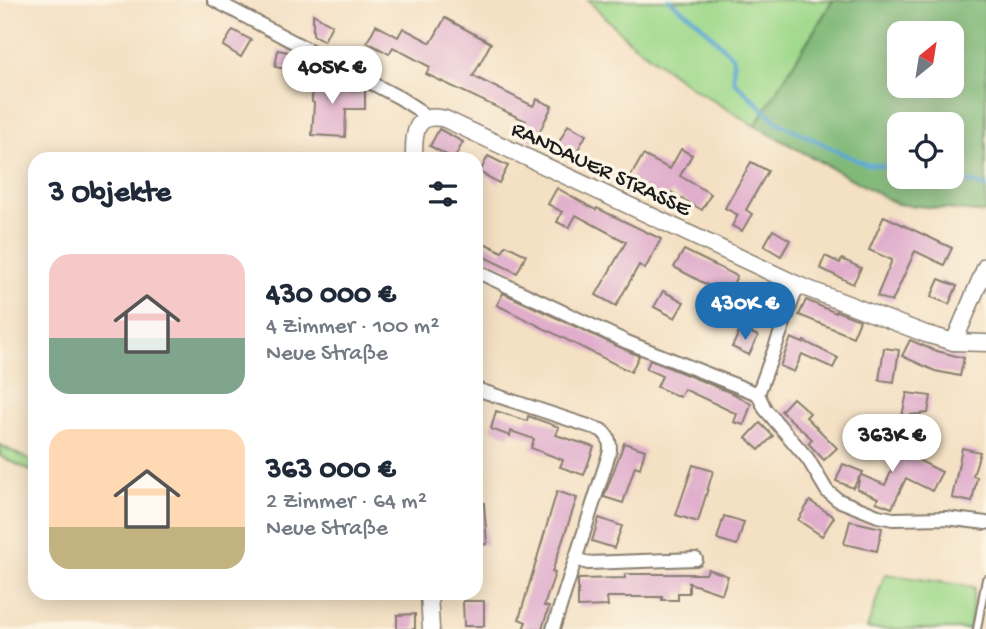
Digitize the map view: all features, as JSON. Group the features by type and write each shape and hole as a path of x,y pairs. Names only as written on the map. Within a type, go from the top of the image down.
{"street":[{"name":"RANDAUER STRASSE","path":"214,0 400,98 417,109 426,119 438,117 455,122 798,285 926,334 954,342 986,343"},
{"path":"414,152 416,130 426,119"},
{"path":"954,342 986,266"},
{"path":"483,274 627,342 758,394 765,409 808,459 827,491 838,500 893,520 946,518 986,523"},
{"path":"758,394 798,285"},
{"path":"483,391 601,430 607,435 610,451 553,629"},
{"path":"576,559 588,563 696,559"},
{"path":"429,600 431,629"}],"lane":[{"path":"977,629 986,579"}],"green space":[{"path":"588,0 833,0 755,126 688,85 628,40"},
{"path":"833,0 986,0 986,213 897,204 755,126"},
{"path":"0,445 28,459 28,470 0,456"},
{"path":"885,574 974,587 970,629 867,629"}],"building":[{"path":"313,14 332,25 324,41 313,35"},
{"path":"445,18 491,43 473,76 533,106 537,99 552,106 535,141 519,134 526,121 426,74 430,67 393,47 389,54 367,42 376,25 398,37 403,28 431,43"},
{"path":"233,30 251,40 241,57 223,46"},
{"path":"278,50 293,53 291,70 275,67"},
{"path":"312,71 330,71 330,91 365,90 365,109 346,109 345,137 312,135"},
{"path":"568,125 586,135 573,159 555,150"},
{"path":"439,129 463,142 458,152 441,152 430,146"},
{"path":"681,149 692,155 680,176 711,194 702,210 671,192 665,202 628,181 643,155 670,169"},
{"path":"488,156 508,166 499,183 483,174"},
{"path":"751,162 768,171 746,210 752,214 742,231 732,226 738,215 725,208"},
{"path":"557,188 596,210 597,208 661,239 645,269 639,265 616,306 596,295 626,242 576,215 569,228 557,222 562,212 548,204"},
{"path":"884,216 952,248 944,265 915,251 892,302 877,296 892,260 869,250"},
{"path":"773,230 790,240 781,256 764,246"},
{"path":"483,242 502,252 506,245 526,255 517,273 483,256"},
{"path":"684,250 737,276 723,305 706,297 711,287 674,267"},
{"path":"825,256 840,263 842,259 861,268 853,284 820,268"},
{"path":"939,279 957,286 949,304 931,297"},
{"path":"663,291 684,302 675,318 654,307"},
{"path":"769,291 784,299 775,316 760,308"},
{"path":"503,293 639,356 631,372 497,305"},
{"path":"806,300 860,320 853,337 799,315"},
{"path":"741,328 758,336 749,355 732,347"},
{"path":"791,338 803,343 804,341 838,358 833,368 802,354 794,372 780,366"},
{"path":"910,340 933,350 964,358 960,376 935,371 902,356"},
{"path":"884,348 899,350 894,382 879,380"},
{"path":"650,360 734,394 751,404 744,425 734,422 737,414 684,389 680,397 657,387 662,376 646,369"},
{"path":"907,393 931,396 928,413 902,416"},
{"path":"793,398 810,413 806,417 837,448 824,460 808,443 812,439 781,411"},
{"path":"496,411 527,421 528,416 559,427 556,435 594,447 584,475 560,467 563,460 531,448 534,439 511,431 510,436 491,429"},
{"path":"760,423 773,436 759,450 746,438"},
{"path":"887,433 911,445 906,454 942,472 932,491 906,478 892,508 876,502 878,498 857,489 860,476 853,488 836,481 843,464 885,485 897,459 879,450"},
{"path":"624,443 645,450 640,468 635,466 623,503 604,497"},
{"path":"962,448 980,452 973,476 977,477 972,502 952,498"},
{"path":"693,465 713,471 698,522 676,515"},
{"path":"557,491 577,498 552,572 555,573 544,606 549,607 542,629 523,629 526,622 519,619"},
{"path":"810,501 834,517 822,536 798,520"},
{"path":"483,503 484,503 487,544 483,544"},
{"path":"724,516 744,522 737,545 717,539"},
{"path":"599,518 622,526 614,548 592,541"},
{"path":"850,521 882,528 877,551 844,544"},
{"path":"708,569 728,576 722,594 689,583 689,593 678,593 678,600 662,600 662,597 607,597 608,606 578,607 578,579 625,578 625,574 706,574"},
{"path":"463,601 484,601 484,626 464,626"},
{"path":"415,614 415,629 397,629 397,615"}],"waterway":[{"path":"669,0 696,20 733,57 734,81 777,122 865,164 887,167"},
{"path":"964,181 986,187"}]}
